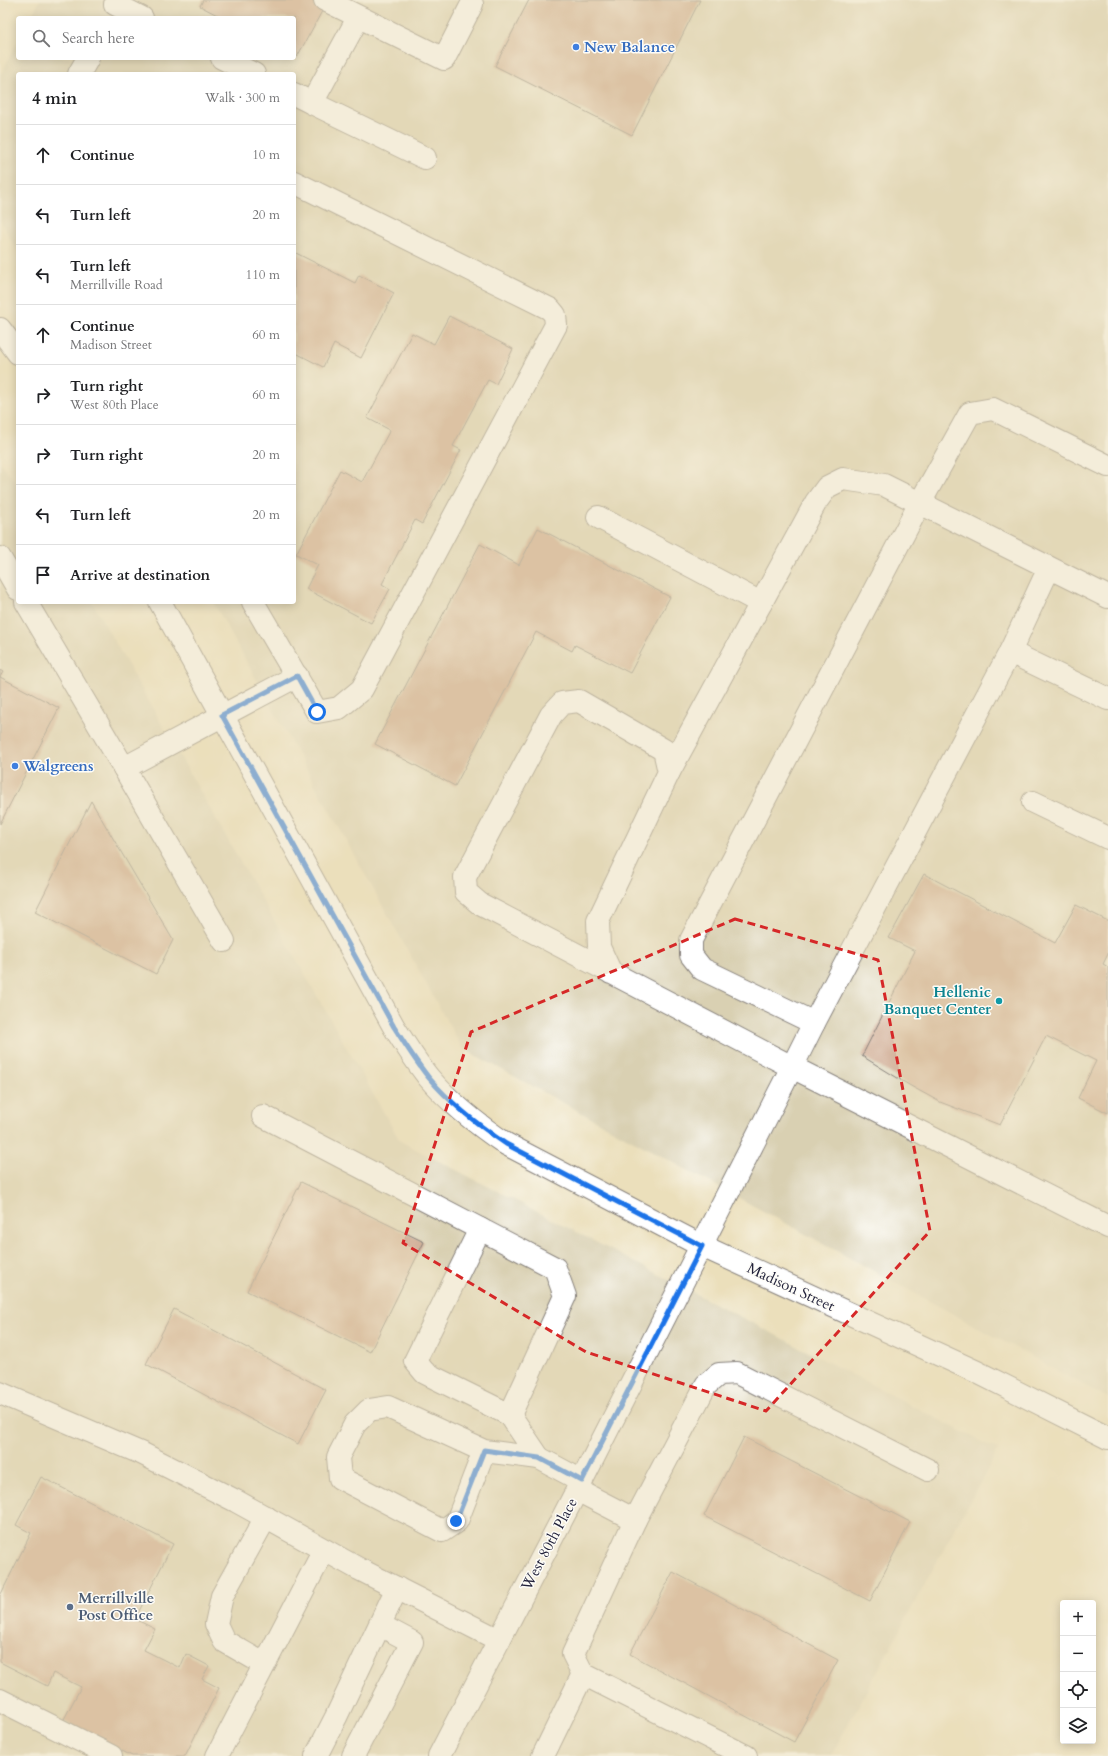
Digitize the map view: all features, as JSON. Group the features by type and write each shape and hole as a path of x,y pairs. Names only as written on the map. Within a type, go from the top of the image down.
{"street":[{"path":"325,0 358,18 444,59 469,1"},
{"path":"114,8 136,16"},
{"path":"358,18 303,99 425,158"},
{"path":"81,72 87,60"},
{"path":"226,60 250,72"},
{"path":"254,604 317,712 339,708 362,689 556,324 555,315 550,310 296,183"},
{"path":"0,329 16,350"},
{"path":"814,1023 702,968 691,955 691,940 920,503 970,413 993,409 1108,466"},
{"path":"611,973 599,947 598,921 669,772 816,502 827,487 843,480 884,485 1108,597"},
{"path":"598,517 761,603"},
{"path":"0,558 16,586"},
{"name":"West 80th Place","path":"439,1756 580,1485 814,1023 1010,652 1049,568"},
{"path":"27,604 224,941"},
{"name":"Madison Street","path":"161,604 394,1027 430,1078 454,1104 479,1125 506,1144 702,1246 977,1372 1108,1438"},
{"path":"1010,652 1108,699"},
{"path":"124,768 297,676"},
{"path":"669,772 664,750 578,702 562,703 551,715 465,877 466,892 480,904 611,973 792,1067 1108,1227"},
{"path":"1034,802 1108,838"},
{"path":"263,1116 555,1268 565,1296 510,1415"},
{"path":"480,1229 415,1360 425,1373 510,1415 539,1458 635,1520"},
{"path":"746,1756 583,1674 573,1654 635,1520 706,1385 719,1374 737,1374 928,1470"},
{"path":"0,1393 143,1454 266,1517 324,1550 499,1640"},
{"path":"484,1450 456,1521 442,1531 340,1478 338,1457 355,1424 369,1410 388,1407 484,1450 539,1458"},
{"path":"264,1664 224,1641 216,1624 222,1596 266,1517"},
{"path":"217,1756 324,1550"},
{"path":"316,1756 397,1588"},
{"path":"354,1756 412,1642 380,1625"},
{"path":"543,1756 583,1674"},
{"path":"0,1700 111,1756"}],"highlighted area":[{"path":"735,919 878,960 930,1231 766,1411 586,1352 403,1243 471,1032"}],"shaded area":[{"path":"40,0 1108,0 1108,1398 462,1048 214,604 296,604 296,72 16,72 16,248 0,220 0,75 16,45 16,60 296,60 296,16 31,16"},
{"path":"0,462 16,483 16,604 93,604 400,1141 998,1450 831,1756 0,1756"}],"building":[{"path":"203,0 324,0 327,2 297,57 296,16 219,16 200,6"},
{"path":"529,0 700,0 632,135 495,66"},
{"path":"296,253 355,283 359,275 394,293 361,358 334,344 323,367 296,353"},
{"path":"449,316 513,349 496,384 488,380 453,446 461,450 422,524 415,520 382,584 390,589 371,623 306,589 318,565 296,554 340,470 362,482 390,430 367,418 412,333 434,344"},
{"path":"538,528 670,597 630,673 575,645 572,651 536,632 455,786 375,744 480,544 519,565"},
{"path":"0,670 3,672 0,677"},
{"name":"Walgreens","path":"0,677 59,708 0,824"},
{"path":"91,801 173,940 156,974 35,912"},
{"name":"Hellenic Banquet Center","path":"924,874 1055,943 1076,905 1108,921 1108,954 1103,964 1108,967 1108,1113 1078,1098 1096,1061 1046,1036 1000,1125 940,1102 862,1056 915,951 889,938"},
{"path":"301,1182 424,1242 370,1352 247,1291"},
{"path":"174,1309 326,1390 298,1444 146,1364"},
{"path":"744,1437 910,1522 870,1601 704,1516"},
{"name":"Merrillville Post Office","path":"41,1477 173,1544 135,1619 155,1629 144,1650 180,1668 186,1654 209,1666 202,1679 219,1688 185,1756 132,1756 63,1721 81,1687 53,1673 47,1686 0,1662 0,1596 31,1533 16,1525"},
{"path":"673,1572 838,1660 794,1742 630,1654"}],"place":[{"name":"New Balance","path":"576,47"},
{"name":"Walgreens","path":"15,766"},
{"name":"Hellenic Banquet Center","path":"999,1001"},
{"name":"Merrillville Post Office","path":"70,1607"}],"route":[{"path":"317,712 297,676 222,715 394,1027 412,1055 430,1078 454,1104 479,1125 506,1144 702,1246 582,1481 539,1458 484,1450 456,1521"}]}
